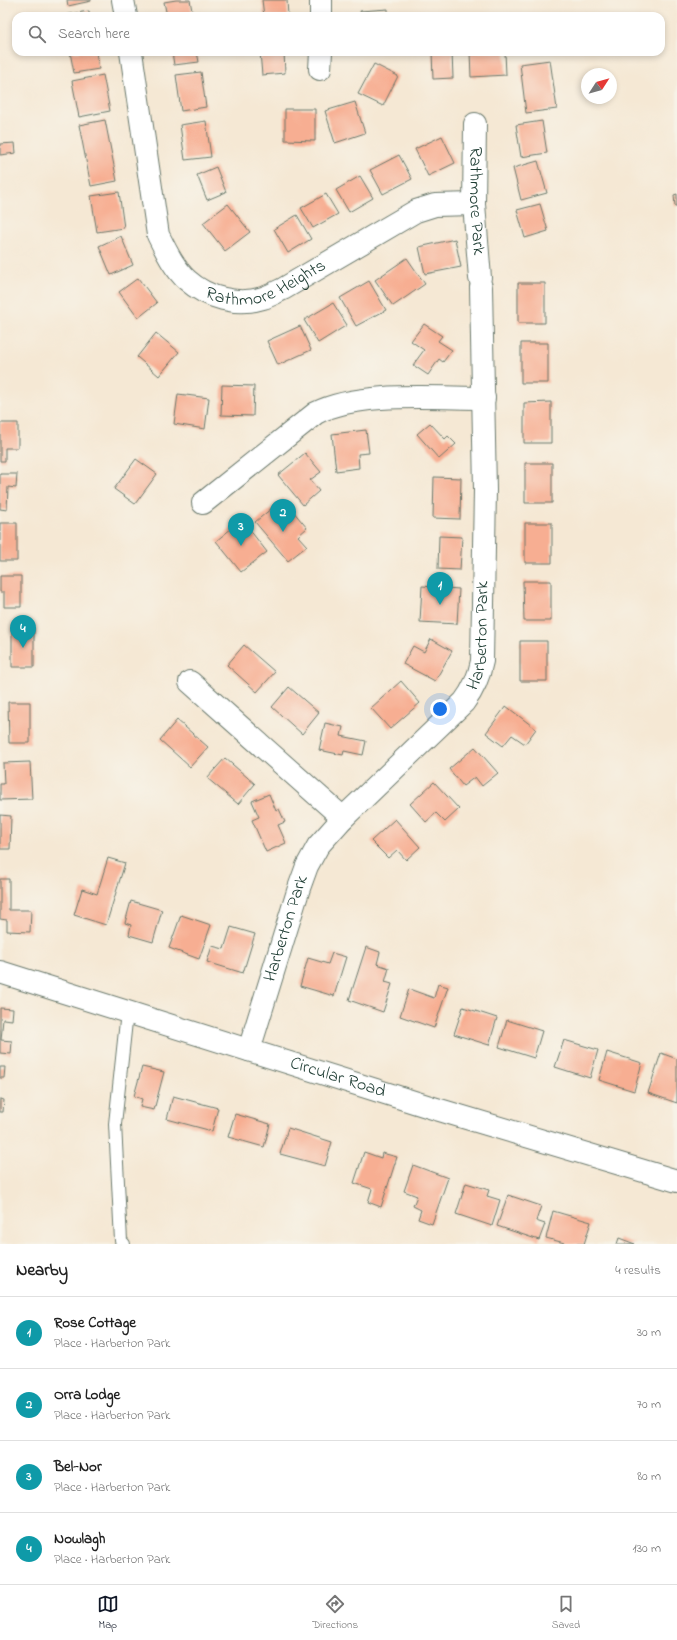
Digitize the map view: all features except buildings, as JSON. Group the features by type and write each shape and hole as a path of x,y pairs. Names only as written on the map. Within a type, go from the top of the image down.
{"street":[{"path":"124,0 126,12"},
{"path":"321,0 321,12"},
{"name":"Rathmore Heights","path":"132,56 158,236 169,256 187,280 204,291 222,299 240,301 262,298 283,289 416,211 434,205 474,204"},
{"name":"Rathmore Park","path":"475,124 474,204 480,282"},
{"name":"Harberton Park","path":"249,1050 307,866 318,846 343,818 464,702 477,682 482,662 485,490 484,398 480,282"},
{"path":"203,503 316,413 327,408 358,401 391,398 484,398"},
{"path":"190,682 343,818"},
{"name":"Circular Road","path":"0,972 433,1108 677,1181"}],"lane":[{"path":"124,1244 121,1241 115,1124 127,1012"}],"place":[{"name":"Orra Lodge","path":"283,532"},
{"name":"Bel-Nor","path":"241,546"},
{"name":"Rose Cottage","path":"440,605"},
{"name":"Nowlagh","path":"23,648"}]}
